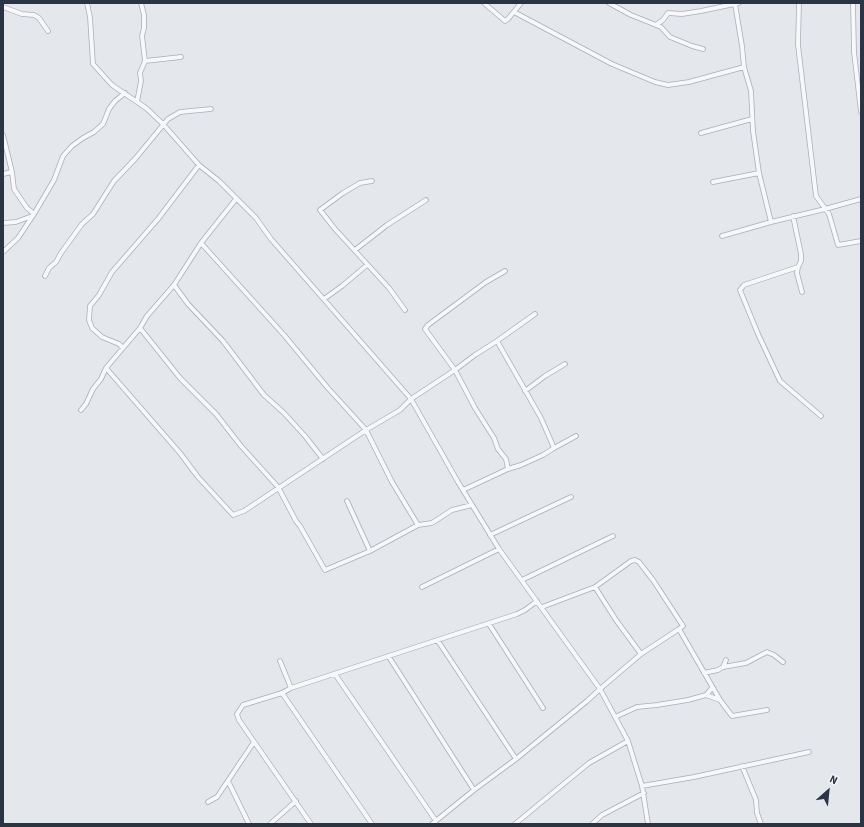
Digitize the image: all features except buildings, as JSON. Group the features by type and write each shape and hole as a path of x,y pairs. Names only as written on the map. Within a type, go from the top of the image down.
{"street":[{"path":"87,3 90,17 93,64 112,85 137,102 163,124 199,165 220,181 256,218 271,239 411,399 499,549 600,689 628,741 644,793 648,824"},
{"path":"137,102 141,81 140,73 145,61 142,36 144,28 144,14 141,3"},
{"path":"484,3 505,21 521,3"},
{"path":"609,3 631,15 661,27 670,37 703,49"},
{"path":"799,3 798,45 816,196 829,214 838,245 861,241"},
{"path":"853,3 854,52 861,112"},
{"path":"656,25 663,20 668,13 688,13 737,4 744,68 751,91 753,131 759,173 771,222"},
{"path":"3,7 22,14 34,15 39,18 48,31"},
{"path":"514,12 612,64 655,82 668,85 689,82 744,68"},
{"path":"145,61 181,57"},
{"path":"3,252 18,238 33,215 54,180 63,156 82,138 94,132 103,124 115,101 125,93"},
{"path":"45,276 49,268 56,262 82,224 93,214 114,181 135,159 163,124 174,114 180,112 212,109"},
{"path":"701,133 752,119"},
{"path":"3,135 12,172 14,189 26,208 33,215"},
{"path":"123,348 119,344 102,337 92,328 89,320 90,306 99,295 112,272 158,219 199,165"},
{"path":"3,174 12,172"},
{"path":"713,182 759,173"},
{"path":"372,181 360,183 343,193 320,210 335,229 389,288 404,310"},
{"path":"81,410 86,404 106,368 140,328 174,284 201,243 236,199"},
{"path":"722,236 861,199"},
{"path":"355,250 387,225 426,200"},
{"path":"3,223 16,222 33,215"},
{"path":"793,216 801,254 801,261 797,273 802,292"},
{"path":"201,243 284,335 327,387 366,430 392,482 418,525"},
{"path":"324,299 367,265"},
{"path":"798,267 744,285 740,290 758,334 780,381 820,416"},
{"path":"505,271 486,282 428,325 425,329 456,370 475,408 494,438 498,449 506,459 508,469"},
{"path":"174,284 188,304 223,341 264,395 284,413 323,459"},
{"path":"106,368 180,453 194,472 233,515 244,511 366,430 400,410 411,399 456,370 474,355 497,342 535,314"},
{"path":"140,328 180,378 216,414 241,446 278,488 325,570 370,551 418,525 432,523 452,510 472,505"},
{"path":"497,342 541,418 554,448"},
{"path":"525,391 545,376 565,364"},
{"path":"463,490 508,469 527,462 576,436"},
{"path":"490,535 571,497"},
{"path":"347,501 370,551"},
{"path":"522,580 613,536"},
{"path":"422,587 499,549"},
{"path":"432,824 516,759 587,701 641,654 683,626 653,580 639,562 635,560 631,561 595,587 542,607"},
{"path":"595,587 616,620 641,654"},
{"path":"310,824 296,801 239,720 237,714 239,710 246,704 282,693 291,688 517,614 537,601"},
{"path":"489,624 543,708"},
{"path":"679,629 712,688 732,716 767,710"},
{"path":"438,641 516,759"},
{"path":"704,672 746,663 767,652 783,662"},
{"path":"389,657 474,790"},
{"path":"722,667 726,660"},
{"path":"280,661 291,688"},
{"path":"335,674 436,821"},
{"path":"615,717 637,707 688,700 706,695 712,688"},
{"path":"282,693 372,824"},
{"path":"706,695 720,700"},
{"path":"515,824 589,763 628,741"},
{"path":"208,802 218,797 254,742"},
{"path":"642,786 809,752"},
{"path":"742,766 756,800 757,813 761,824"},
{"path":"228,781 249,824"},
{"path":"592,824 602,815 644,793"},
{"path":"270,824 296,801"}]}
